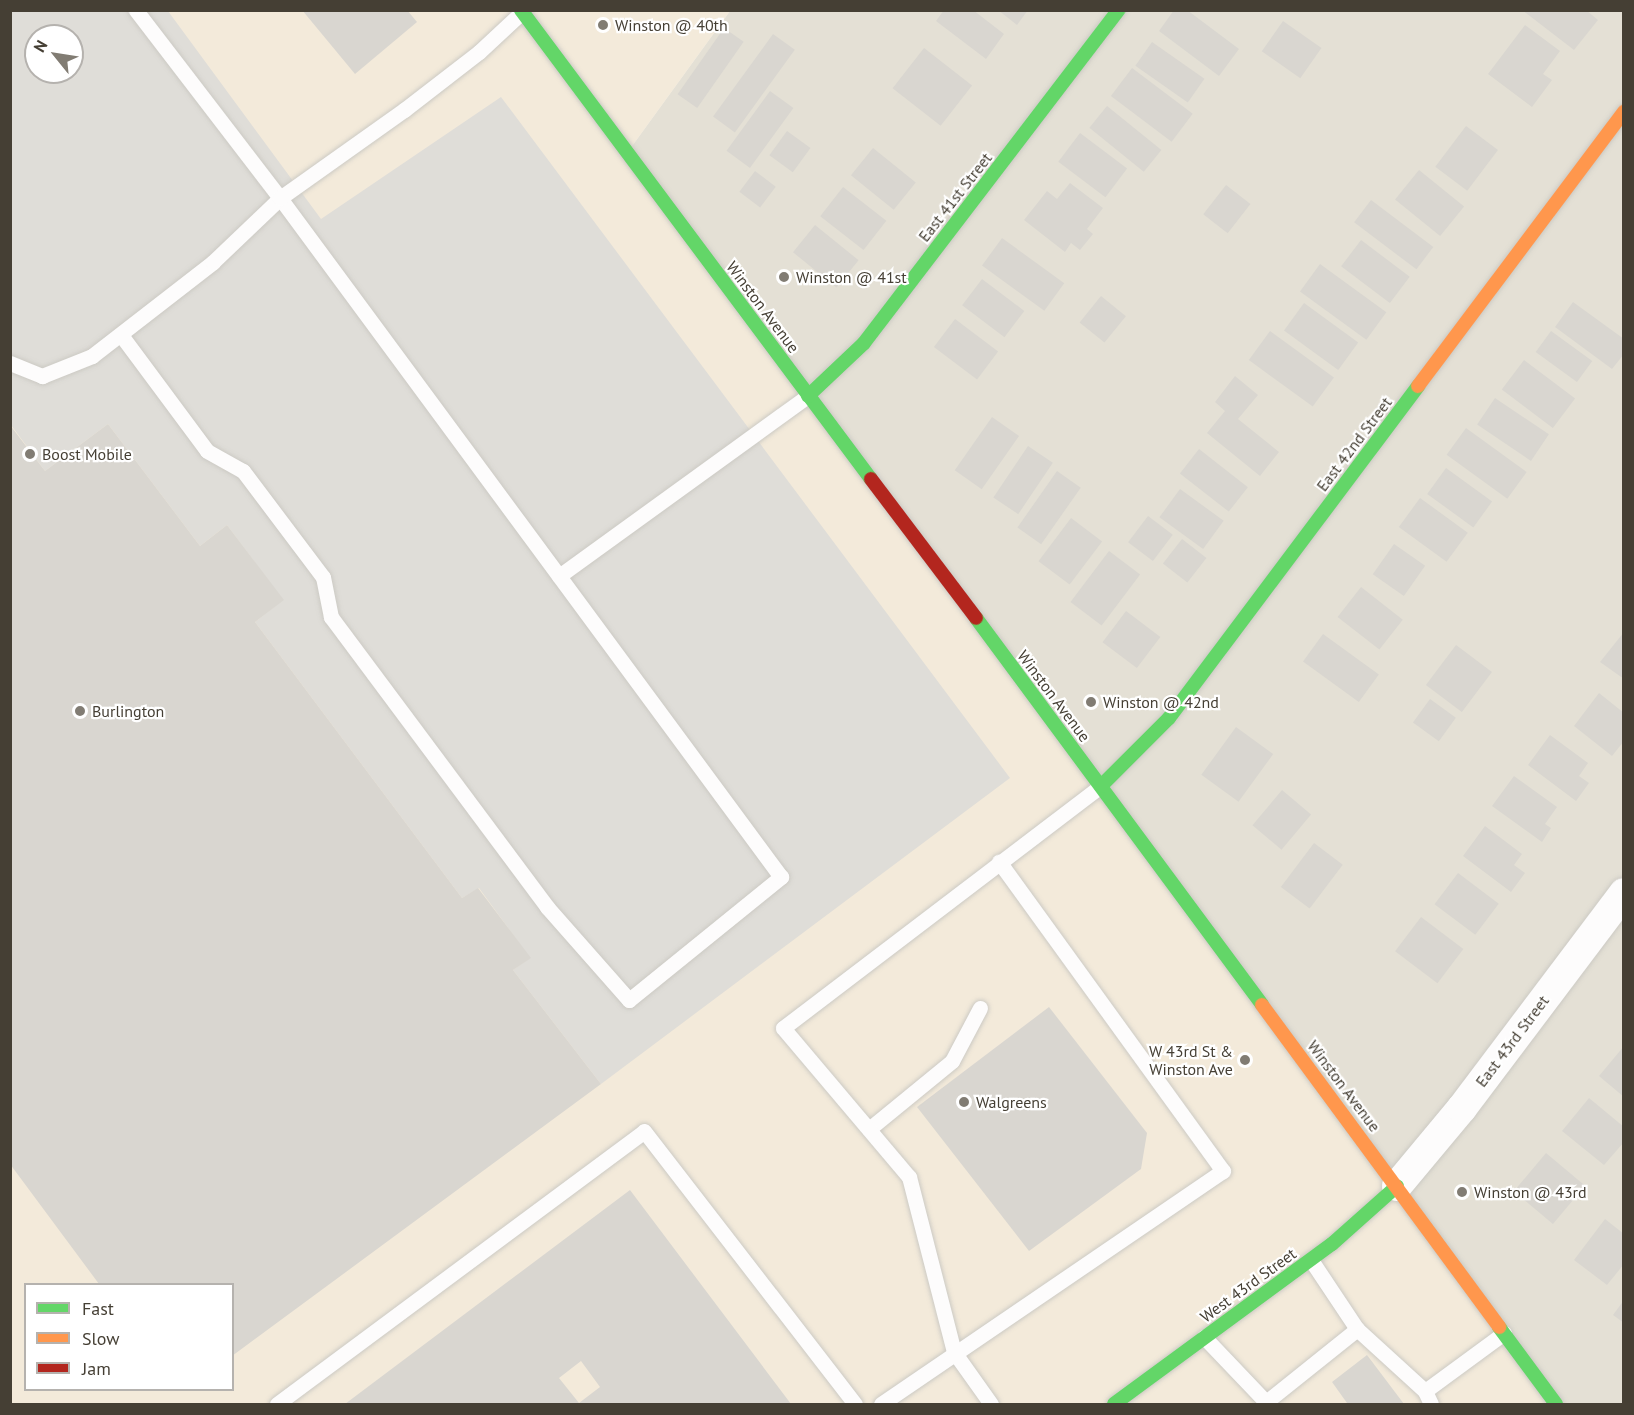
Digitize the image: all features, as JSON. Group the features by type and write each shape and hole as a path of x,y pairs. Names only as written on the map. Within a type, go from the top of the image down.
{"main road":[{"name":"East 41st Street","path":"808,396 864,343 1119,10"},
{"name":"Winston Avenue","path":"522,11 1101,786 1556,1404"},
{"name":"East 42nd Street","path":"1101,786 1169,718 1623,112"},
{"name":"West 43rd Street","path":"1114,1404 1311,1260 1397,1186"}],"street":[{"name":"East 43rd Street","path":"1397,1186 1462,1108 1623,893"}],"lane":[{"path":"121,335 207,451 243,471 323,577 331,617 547,908 629,1000 781,877 280,198 136,10"},
{"path":"10,363 42,376 61,371 93,356 213,262 280,198 404,110 479,52 522,11"},
{"path":"559,576 808,396"},
{"path":"991,1404 954,1352 909,1177 783,1028 1101,786"},
{"path":"881,1404 954,1352 1223,1171 999,862"},
{"path":"869,1129 952,1061 980,1008"},
{"path":"277,1404 644,1131 855,1404"},
{"path":"1311,1260 1357,1329 1428,1398 1504,1333"},
{"path":"1204,1337 1266,1402 1357,1329"}],"shaded area":[{"path":"10,11 730,11 627,153 1556,1404 11,1404"},
{"path":"11,11 168,11 321,219 501,97 1010,778 601,1084 513,970 530,958 479,888 462,898 255,622 283,600 227,525 200,546 108,424 45,471 11,425"},
{"path":"730,11 1623,11 1623,1404 1556,1404 627,153"}],"building":[{"path":"302,10 407,10 417,22 355,74"},
{"path":"944,10 973,10 1004,34 986,59 936,21"},
{"path":"998,10 1028,10 1017,25"},
{"path":"1174,10 1187,10 1239,49 1219,76 1159,31"},
{"path":"1522,10 1586,10 1598,20 1574,50"},
{"path":"1283,21 1322,48 1300,78 1262,51"},
{"path":"1525,25 1560,51 1543,74 1552,80 1532,107 1488,74"},
{"path":"724,28 744,42 697,108 678,94"},
{"path":"773,34 795,50 735,132 713,117"},
{"path":"1152,42 1204,79 1188,102 1135,66"},
{"path":"924,48 972,86 941,126 893,88"},
{"path":"1132,68 1193,114 1172,142 1111,96"},
{"path":"770,91 793,108 750,168 727,151"},
{"path":"1107,106 1161,150 1144,172 1089,128"},
{"path":"1466,126 1498,150 1467,191 1435,167"},
{"path":"787,131 810,148 793,172 769,155"},
{"path":"1080,133 1127,169 1105,197 1058,162"},
{"path":"873,148 916,183 894,210 851,175"},
{"path":"1419,170 1464,207 1440,236 1395,200"},
{"path":"755,171 776,187 760,207 739,192"},
{"path":"1070,183 1103,208 1087,229 1093,234 1080,250 1071,243 1065,252 1024,220 1047,191 1057,199"},
{"path":"1226,185 1250,204 1228,233 1203,214"},
{"path":"843,187 886,221 864,250 820,216"},
{"path":"1371,200 1433,247 1416,269 1354,222"},
{"path":"815,225 859,260 836,287 793,252"},
{"path":"1002,238 1064,283 1044,311 982,266"},
{"path":"1361,240 1410,277 1390,303 1341,266"},
{"path":"1320,264 1386,312 1366,340 1300,292"},
{"path":"982,279 1024,311 1004,337 962,305"},
{"path":"1101,296 1126,316 1104,343 1080,322"},
{"path":"1573,302 1624,339 1624,354 1612,369 1555,327"},
{"path":"1304,303 1358,342 1338,370 1284,331"},
{"path":"955,319 998,351 977,379 934,347"},
{"path":"1270,331 1334,377 1313,407 1249,360"},
{"path":"1551,331 1592,361 1577,382 1536,352"},
{"path":"1524,360 1575,399 1553,428 1502,390"},
{"path":"1235,376 1258,395 1238,419 1279,452 1260,476 1207,433 1225,411 1215,402"},
{"path":"1495,398 1549,434 1531,461 1477,425"},
{"path":"992,417 1019,436 982,489 955,470"},
{"path":"108,424 200,546 227,525 284,600 255,622 462,898 478,888 531,958 513,970 601,1084 234,1355 234,1283 98,1283 10,1164 10,425 45,471"},
{"path":"1466,428 1527,472 1507,499 1447,455"},
{"path":"1028,446 1053,463 1018,514 993,497"},
{"path":"1199,449 1248,487 1229,512 1180,473"},
{"path":"1446,468 1492,502 1473,527 1427,494"},
{"path":"1057,471 1081,488 1041,544 1017,528"},
{"path":"1180,489 1224,521 1203,549 1159,517"},
{"path":"1420,498 1468,533 1447,562 1399,527"},
{"path":"1148,516 1173,535 1153,561 1128,542"},
{"path":"1071,518 1102,541 1070,585 1039,561"},
{"path":"1182,539 1206,558 1187,583 1163,563"},
{"path":"1394,544 1425,566 1404,596 1373,574"},
{"path":"1109,551 1140,574 1102,626 1070,602"},
{"path":"1361,587 1403,620 1379,650 1338,617"},
{"path":"1126,611 1160,637 1137,668 1103,642"},
{"path":"1624,632 1624,679 1600,662"},
{"path":"1323,634 1379,675 1359,702 1303,662"},
{"path":"1456,645 1492,672 1462,712 1426,685"},
{"path":"1599,693 1624,713 1624,741 1612,756 1574,726"},
{"path":"1430,699 1456,718 1439,741 1413,722"},
{"path":"1236,727 1273,754 1239,802 1201,775"},
{"path":"1550,735 1588,763 1579,776 1589,783 1576,801 1528,765"},
{"path":"1514,776 1557,807 1545,824 1551,828 1542,842 1492,806"},
{"path":"1282,790 1311,814 1282,850 1252,825"},
{"path":"1485,826 1522,854 1514,865 1525,873 1511,892 1463,856"},
{"path":"1314,843 1343,865 1310,909 1281,887"},
{"path":"1458,873 1499,904 1475,935 1435,904"},
{"path":"1421,917 1463,949 1437,983 1395,951"},
{"path":"1049,1007 1147,1133 1141,1169 1029,1251 917,1107"},
{"path":"1624,1046 1624,1097 1599,1076"},
{"path":"1589,1098 1624,1127 1624,1142 1604,1165 1562,1131"},
{"path":"1546,1153 1585,1186 1553,1224 1514,1191"},
{"path":"630,1190 791,1404 345,1404","holes":["581,1361 600,1387 579,1403 559,1378"]},
{"path":"1605,1219 1624,1234 1624,1264 1607,1285 1574,1260"},
{"path":"1624,1300 1624,1323 1613,1315"},
{"path":"1367,1355 1404,1404 1345,1404 1347,1403 1332,1382"}],"traffic: fast":[{"path":"521,10 871,479"},
{"path":"808,396 864,343 1119,10"},
{"path":"1101,786 1169,718 1418,386"},
{"path":"976,618 1262,1005"},
{"path":"1114,1404 1332,1244 1397,1186"},
{"path":"1499,1327 1556,1404"}],"traffic: slow":[{"path":"1418,386 1624,112"},
{"path":"1262,1005 1499,1327"}],"traffic: jam":[{"path":"871,479 976,618"}],"place":[{"name":"Winston @ 40th","path":"603,25"},
{"name":"Winston @ 41st","path":"784,277"},
{"name":"Boost Mobile","path":"30,454"},
{"name":"Winston @ 42nd","path":"1091,702"},
{"name":"Burlington","path":"80,711"},
{"name":"W 43rd St & Winston Ave","path":"1245,1060"},
{"name":"Walgreens","path":"964,1102"},
{"name":"Winston @ 43rd","path":"1462,1192"}]}
